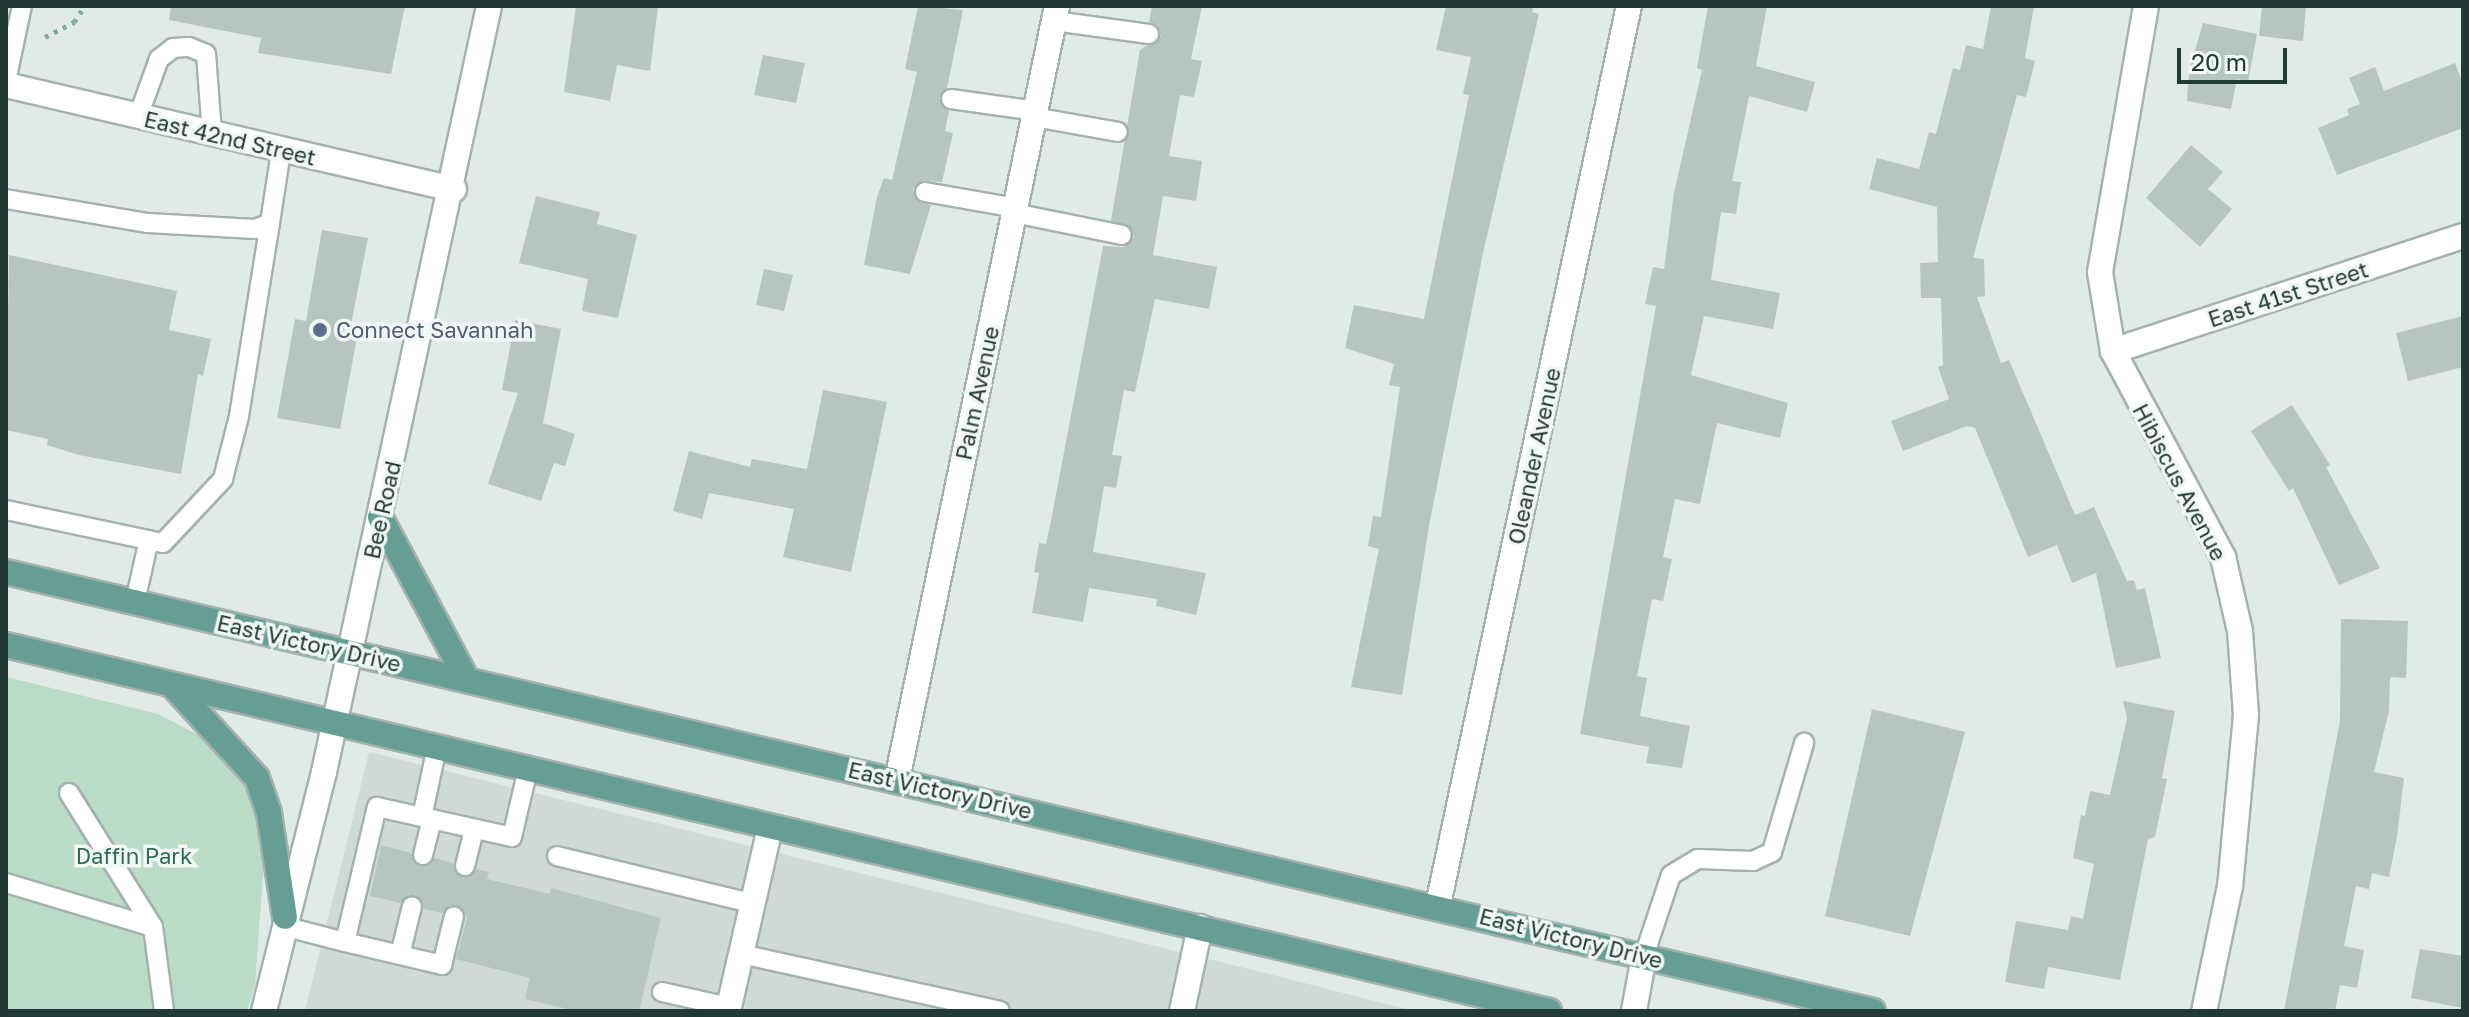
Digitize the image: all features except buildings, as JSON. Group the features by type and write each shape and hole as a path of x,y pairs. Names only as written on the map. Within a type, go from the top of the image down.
{"main road":[{"path":"380,517 425,610 467,680"},
{"name":"East Victory Drive","path":"6,572 1438,905 1873,1011"},
{"path":"6,645 1200,927 1467,1002 1549,1011"},
{"path":"171,684 257,778 269,813 284,922"}],"street":[{"name":"Bee Road","path":"264,1011 350,653 454,189 489,6"},
{"name":"Oleander Avenue","path":"1438,905 1629,6"},
{"name":"Hibiscus Avenue","path":"2146,6 2100,272 2113,351 2223,557 2240,631 2246,715 2232,870 2204,1011"},
{"name":"Palm Avenue","path":"897,780 1035,114 1052,10"},
{"name":"East 42nd Street","path":"13,86 454,189"},
{"name":"East 41st Street","path":"2113,351 2463,236"},
{"path":"728,1009 770,827"},
{"path":"1182,1011 1200,927"},
{"path":"1634,1011 1644,956"}],"lane":[{"path":"13,86 22,6"},
{"path":"1052,10 1149,34"},
{"path":"138,117 159,59 173,48 189,47 206,54 212,134"},
{"path":"951,99 1118,132"},
{"path":"6,510 148,544 163,543 223,479 239,416 281,151"},
{"path":"925,192 1122,235"},
{"path":"6,199 148,223 255,229 270,223"},
{"path":"135,602 148,544"},
{"path":"1644,956 1671,875 1698,859 1753,861 1772,852 1804,743"},
{"path":"423,855 437,747"},
{"path":"345,942 377,807 512,837 528,769"},
{"path":"69,793 153,927 164,1011"},
{"path":"465,866 474,829"},
{"path":"557,856 752,903"},
{"path":"6,883 153,927"},
{"path":"400,955 412,906"},
{"path":"284,922 345,942 442,965 454,916"},
{"path":"741,954 1000,1011"},
{"path":"662,992 728,1009"}],"path":[{"path":"13,86 39,43 74,22 82,10"}],"shaded area":[{"path":"369,752 1261,972 1414,1011 305,1011"}],"green space":[{"name":"Daffin Park","path":"6,677 158,714 210,741 248,785 261,813 265,847 255,985 247,1011 6,1011"}],"place":[{"name":"Connect Savannah","path":"320,330"}]}
